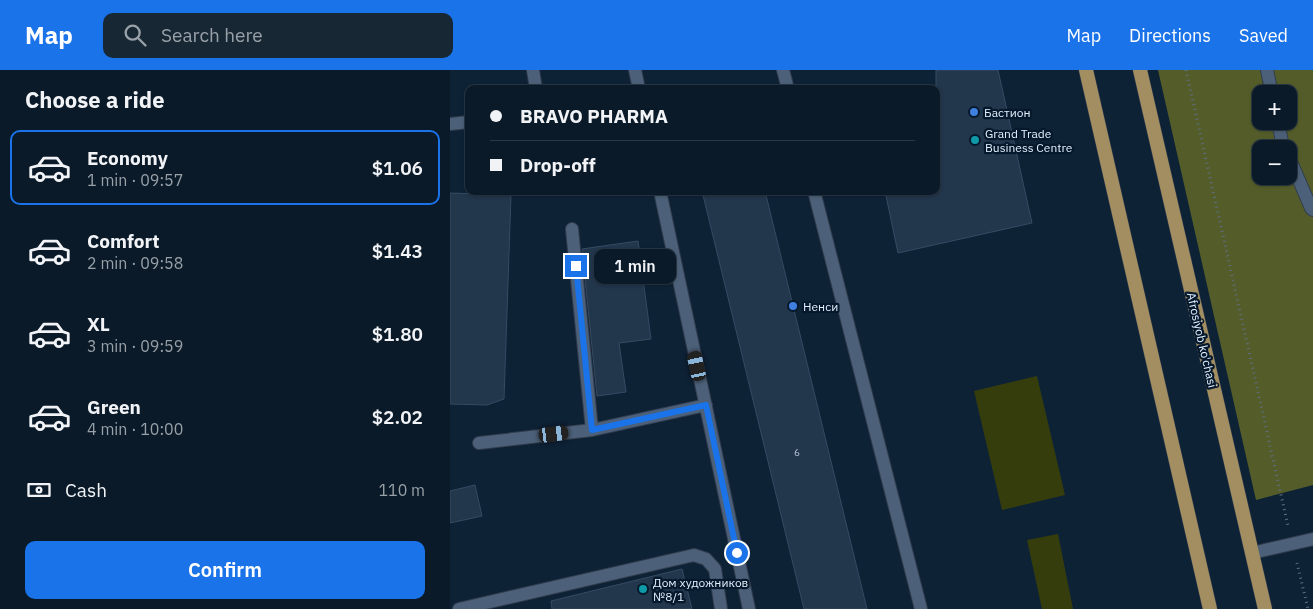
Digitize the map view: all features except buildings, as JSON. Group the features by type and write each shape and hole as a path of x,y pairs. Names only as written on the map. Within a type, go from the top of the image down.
{"main road":[{"path":"1086,70 1210,609"},
{"name":"Afrosiyob ko'chasi","path":"1140,70 1265,609"}],"lane":[{"path":"533,70 535,85"},
{"path":"635,70 638,85"},
{"path":"783,70 787,85"},
{"path":"1266,70 1270,85"},
{"path":"450,124 465,122"},
{"path":"1297,176 1313,210"},
{"path":"661,195 749,609"},
{"path":"815,195 921,609"},
{"path":"572,230 592,430"},
{"path":"479,443 592,430 706,405"},
{"path":"1252,553 1313,539"},
{"path":"459,609 694,555 706,559 715,569 721,609"}],"path":[{"path":"1186,70 1275,468"}],"green space":[{"path":"1158,70 1313,70 1313,485 1256,500"},
{"path":"1037,376 1065,495 1002,510 974,391"},
{"path":"1058,534 1073,609 1042,609 1027,540"}],"place":[{"name":"Бастион","path":"974,112"},
{"name":"Grand Trade Business Centre","path":"975,140"},
{"name":"Ненси","path":"793,306"},
{"name":"Дом художников №8/1","path":"643,589"}],"route":[{"path":"576,266 592,430 706,405 737,553"}]}
